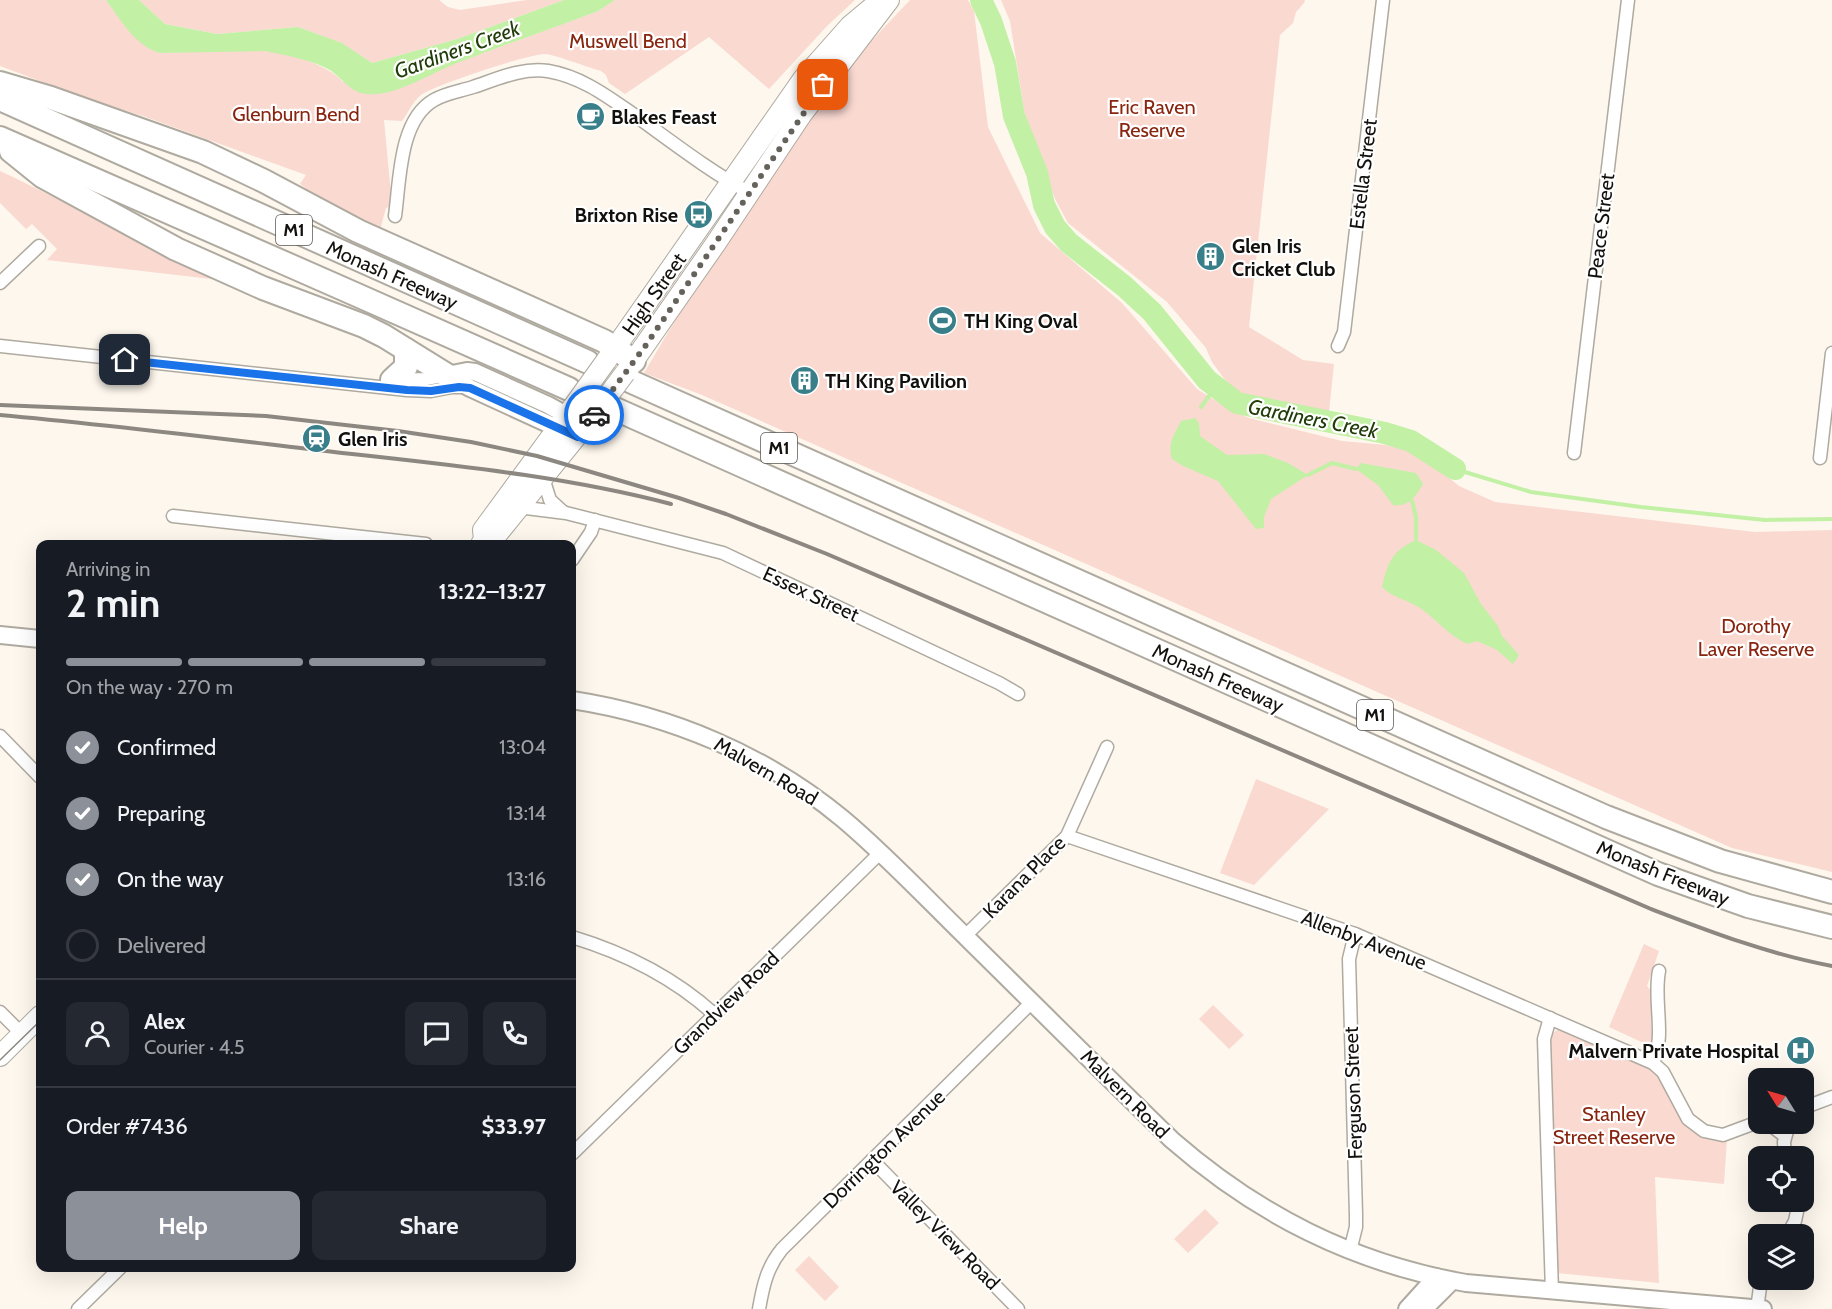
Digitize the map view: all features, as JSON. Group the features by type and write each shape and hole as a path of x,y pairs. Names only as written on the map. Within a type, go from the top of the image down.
{"highway":[{"name":"Monash Freeway","path":"0,83 51,98 203,152 625,362 1606,817 1720,861 1832,892"},
{"name":"Monash Freeway","path":"0,99 588,362"},
{"name":"Monash Freeway","path":"0,138 317,276 567,410"},
{"path":"0,138 15,155 42,176 136,229 215,267 364,326 447,375"},
{"path":"392,380 406,367 406,350"},
{"name":"Monash Freeway","path":"592,422 1658,874 1748,906 1832,927"}],"main road":[{"name":"High Street","path":"487,540 495,537 592,422 731,183 803,79 850,26 882,0"},
{"name":"High Street","path":"482,540 483,530 567,410 625,362 750,193 815,96 890,0"},
{"path":"447,375 464,371 472,372 592,422"},
{"path":"447,375 470,388 567,410"},
{"path":"0,635 36,639"},
{"name":"Malvern Road","path":"576,701 619,708 700,734 751,758 822,803 880,853 1172,1140 1204,1168 1271,1213 1311,1234 1350,1251 1444,1279 1552,1292 1755,1309"},
{"path":"0,1056 36,1020"},
{"path":"1407,1309 1444,1279"},
{"path":"1424,1309 1444,1279"}],"street":[{"name":"Estella Street","path":"1338,346 1344,333 1383,0"},
{"name":"Peace Street","path":"1574,453 1628,0"},
{"path":"395,216 404,149 412,123 418,114 435,100 496,79 530,71 548,71 593,87 731,183 750,193"},
{"path":"0,283 39,246"},
{"path":"0,346 407,390 470,388"},
{"path":"1820,458 1832,353"},
{"path":"349,383 426,379 447,375"},
{"path":"543,478 550,500 566,513"},
{"name":"Essex Street","path":"518,507 566,513 723,554 1018,694"},
{"path":"173,516 390,540"},
{"path":"576,554 591,532 595,520"},
{"path":"0,736 36,773"},
{"name":"Karana Place","path":"965,936 1067,836 1107,747"},
{"name":"Allenby Avenue","path":"1067,836 1355,934 1653,1063 1663,1072 1688,1119 1704,1131 1722,1135 1748,1126"},
{"name":"Grandview Road","path":"576,1150 880,853"},
{"name":"Ferguson Street","path":"1350,1251 1356,1227 1349,959 1355,934"},
{"path":"576,938 614,951 647,967 682,989 714,1014"},
{"path":"1653,1063 1659,1045 1656,992 1659,970"},
{"name":"Dorrington Avenue","path":"759,1309 765,1277 773,1259 1032,1002"},
{"path":"0,1012 22,1034"},
{"path":"1550,1018 1544,1039 1552,1292"},
{"path":"1814,1104 1832,1097"},
{"name":"Valley View Road","path":"872,1160 1018,1309"},
{"path":"78,1309 116,1272"},
{"path":"1755,1309 1759,1290"}],"green space":[{"name":"Glenburn Bend","path":"0,0 106,0 136,38 160,53 272,52 294,56 317,65 328,70 343,82 440,69 598,11 615,0 855,0 828,25 769,89 709,37 625,94 609,83 606,75 601,71 544,54 501,65 429,91 415,101 402,121 384,120 392,205 386,208 380,230 321,200 300,184 306,175 143,116 90,100 0,66"},
{"path":"139,0 439,0 448,7 460,10 527,0 564,0 457,39 372,63 341,43 298,27 217,34 165,24"},
{"name":"Dorothy Laver Reserve","path":"910,0 968,0 974,11 988,127 1040,233 1122,303 1197,389 1229,409 1249,418 1342,441 1386,445 1410,451 1425,458 1459,486 1495,502 1755,532 1832,530 1832,872 1732,848 702,395 644,373 699,280 841,73"},
{"name":"Eric Raven Reserve","path":"1001,0 1305,0 1296,12 1293,23 1280,35 1249,327 1303,360 1334,364 1329,412 1246,397 1228,384 1212,362 1206,348 1167,302 1068,223 1055,199 1025,116 1010,21"},
{"path":"0,171 220,280 47,260 57,249 32,224 26,229 0,203"},
{"path":"1256,779 1329,809 1254,885 1220,873"},
{"path":"1644,944 1659,951 1647,986 1651,991 1652,1041 1648,1045 1609,1027"},
{"path":"1213,1005 1244,1035 1229,1049 1199,1019"},
{"name":"Stanley Street Reserve","path":"1557,1030 1566,1031 1653,1070 1664,1086 1678,1115 1690,1130 1702,1136 1727,1139 1724,1184 1655,1177 1659,1283 1557,1273 1550,1039"},
{"path":"1205,1209 1219,1223 1188,1253 1174,1239"},
{"path":"809,1256 839,1287 825,1301 795,1270"}],"water":[{"path":"106,0 139,0 165,24 217,34 298,27 342,43 372,63 457,39 564,0 615,0 598,11 457,63 401,88 378,94 367,94 350,87 326,68 280,54 264,51 160,53 136,38"},
{"path":"1195,418 1199,423 1200,436 1227,455 1264,454 1288,463 1308,475 1271,499 1264,517 1264,528 1256,529 1218,481 1172,459 1171,444 1181,421"},
{"path":"1361,463 1416,473 1423,484 1407,503 1393,505 1378,485 1356,469"},
{"path":"1416,540 1436,550 1464,573 1502,636 1519,655 1513,664 1497,650 1477,641 1468,644 1462,641 1423,610 1382,587 1392,558 1401,548"}],"waterway":[{"name":"Gardiners Creek","path":"981,0 991,21 1005,63 1014,116 1037,173 1044,205 1055,227 1069,243 1124,286 1152,312 1207,380 1237,403 1385,433 1411,441 1455,469"},
{"path":"1201,407 1215,388"},
{"path":"1308,475 1332,463 1356,469"},
{"name":"Gardiners Creek","path":"1455,469 1531,492 1641,507 1765,520 1832,519"},
{"path":"1412,501 1416,517 1416,540"}],"tram line":[{"path":"0,1060 36,1025"}],"railway":[{"path":"0,405 266,416 398,431 471,442 537,456 679,498 827,554 1651,909 1762,949 1832,966"},
{"path":"0,415 167,432 504,472 588,485 671,504"}],"way so far":[{"path":"594,415 646,345 823,85"}],"place":[{"name":"Blakes Feast","path":"590,117"},
{"name":"Brixton Rise","path":"699,215"},
{"name":"Glen Iris Cricket Club","path":"1211,257"},
{"name":"TH King Oval","path":"943,321"},
{"name":"TH King Pavilion","path":"804,381"},
{"name":"Glen Iris","path":"317,439"},
{"name":"Malvern Private Hospital","path":"1800,1051"}],"route":[{"path":"125,360 407,390 470,388 578,437 594,415"}],"park label":[{"name":"Muswell Bend","path":"628,41"}]}
